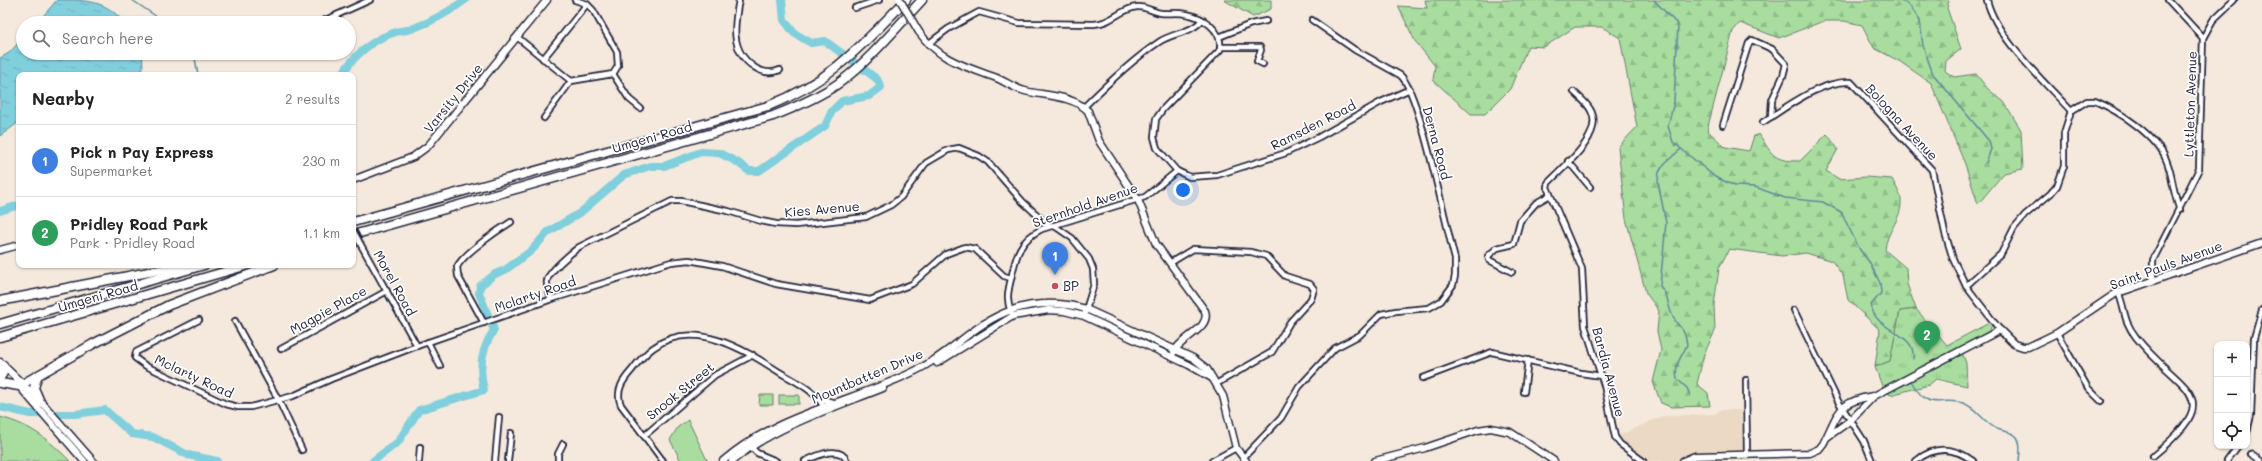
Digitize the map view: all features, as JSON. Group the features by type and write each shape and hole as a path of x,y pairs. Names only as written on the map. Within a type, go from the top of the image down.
{"highway":[{"name":"Umgeni Road","path":"356,221 768,106 808,88 849,58 906,0"},
{"name":"Umgeni Road","path":"356,235 773,116 820,95 856,68 922,0"},
{"path":"0,302 170,268"},
{"name":"Umgeni Road","path":"0,324 194,268"},
{"name":"Umgeni Road","path":"0,337 238,268"},
{"path":"0,383 20,384 37,377 93,344 169,305 266,268"},
{"path":"0,378 3,373 1,363"},
{"path":"37,377 34,388 42,403"}],"street":[{"path":"335,16 370,0"},
{"name":"Varsity Drive","path":"356,179 413,157 428,146 547,0"},
{"path":"544,118 571,81 612,74 618,66 617,52 596,12 587,4 575,0"},
{"path":"739,0 734,28 740,52 748,63 758,70 770,73 780,70"},
{"path":"855,8 879,0"},
{"path":"900,0 928,44 963,67 996,77 1023,91 1072,101 1084,107 1091,116 1102,147 1138,200 1156,244 1195,295 1206,315 1202,325 1179,343 1172,356"},
{"path":"1987,0 1988,10 2002,33 2071,111"},
{"path":"2168,0 2203,38 2213,20 2234,0"},
{"path":"543,59 587,4"},
{"path":"928,44 948,29 979,12 1019,23 1094,24 1105,22 1139,7 1159,13 1187,14 1202,20 1214,28 1218,37 1220,48 1217,55 1163,108 1156,119 1154,143 1177,171"},
{"path":"1084,107 1119,73 1151,47 1165,38 1196,26 1202,20"},
{"name":"Derna Road","path":"1244,460 1281,418 1299,387 1335,348 1360,335 1381,314 1425,308 1437,304 1450,290 1455,276 1456,267 1426,142 1410,89 1400,75 1355,50 1312,20"},
{"path":"1218,37 1251,24 1266,21"},
{"path":"516,37 571,81"},
{"name":"Lyttleton Avenue","path":"2153,280 2153,260 2196,179 2201,159 2203,38"},
{"path":"1723,125 1749,43 1752,40 1772,49 1786,64 1783,76 1772,100 1771,117"},
{"path":"1220,48 1260,47 1261,50 1257,62 1263,64"},
{"path":"612,74 629,99 640,108"},
{"name":"Bologna Avenue","path":"1763,122 1815,91 1836,83 1851,82 1932,170 1945,233 1953,259 1966,286 2000,330"},
{"name":"Ramsden Road","path":"1177,171 1190,177 1201,178 1269,159 1318,137 1381,102 1410,89"},
{"path":"1512,272 1488,260 1488,256 1497,248 1514,244 1520,221 1542,199 1550,195 1547,187 1548,183 1588,141 1594,129 1591,110 1574,92"},
{"path":"1966,286 2001,254 2014,228 2025,214 2050,194 2057,186 2064,166 2064,133 2071,111 2081,103 2095,101 2149,135 2158,144 2168,163 2175,197 2180,210"},
{"name":"Kies Avenue","path":"552,299 548,286 549,276 571,253 579,247 664,204 681,201 739,213 761,221 783,224 866,217 901,197 926,163 948,150 966,150 988,162 1023,202 1050,226 1056,227 1072,238 1089,259 1093,269 1094,284 1084,316"},
{"path":"1568,161 1590,188"},
{"name":"Sternhold Avenue","path":"1012,313 1007,297 1015,257 1021,245 1033,233 1050,226 1138,200 1153,191 1177,171"},
{"name":"Bardia Avenue","path":"1550,195 1582,269 1585,326 1601,376 1615,437 1620,444 1643,461"},
{"path":"485,323 458,276 457,267 462,260 496,231 511,222"},
{"name":"Morel Road","path":"356,236 417,346"},
{"name":"Saint Pauls Avenue","path":"2000,330 2014,344 2023,347 2036,344 2057,333 2118,292 2262,243"},
{"name":"Mclarty Road","path":"199,320 140,350 135,355 136,360 161,374 232,406 251,407 279,401 417,346 552,299 671,262 689,260 722,266 776,284 870,300 912,284 946,254 965,246 975,249 1004,276 1011,278"},
{"path":"0,250 16,247"},
{"path":"1170,263 1193,249 1251,252 1266,256 1285,276 1310,284 1314,289 1311,299 1290,322 1272,352 1216,384"},
{"name":"Magpie Place","path":"281,349 387,291"},
{"path":"2118,292 2122,301 2124,318 2136,336 2187,388 2193,401 2193,411 2189,421 2153,456"},
{"name":"Mountbatten Drive","path":"724,461 785,423 899,382 926,369 1024,306 1048,307 1071,305 1086,309 1202,364 1223,396 1236,448 1244,460"},
{"name":"Mountbatten Drive","path":"1048,307 1084,316 1172,356 1212,378"},
{"path":"1794,310 1842,408 1864,441 1872,461"},
{"path":"2250,419 2254,338 2262,310"},
{"name":"Mountbatten Drive","path":"824,409 833,403 916,371 939,357 983,324 1012,313"},
{"path":"235,321 279,401 302,450"},
{"path":"1683,461 1695,456 1810,453 1819,449 1827,437 1835,416 1842,408 1860,399 1874,396 2000,330"},
{"path":"2057,333 2088,388 2101,401"},
{"path":"663,461 620,405 619,394 624,379 653,348 674,338 689,336 707,337 723,342 754,355 818,398 833,403"},
{"path":"428,342 440,366"},
{"path":"1424,378 1486,353 1501,354 1581,374 1601,376"},
{"name":"Snook Street","path":"644,436 715,375 754,355"},
{"path":"1524,392 1528,360"},
{"path":"1,363 84,461"},
{"path":"1746,380 1748,455"},
{"path":"20,384 42,403 93,461"},
{"path":"1827,437 1851,420 1874,396"},
{"path":"818,398 824,409"},
{"path":"495,461 499,417"},
{"path":"1375,461 1425,448 1478,430 1491,428 1510,432 1554,461"},
{"path":"508,461 511,433"},
{"path":"558,461 558,454 563,444"},
{"path":"750,444 757,453 776,461"},
{"name":"Mountbatten Drive","path":"732,461 750,444"},
{"path":"419,461 420,448"},
{"path":"1212,461 1236,448"},
{"path":"1916,461 1932,450 1944,449 1953,449 1973,461"},
{"path":"2227,461 2236,449"},
{"path":"805,461 818,455 834,453 843,455 847,461"},
{"path":"2250,454 2261,461"}],"shaded area":[{"path":"1720,410 1741,410 1743,452 1687,454 1678,461 1647,461 1618,436 1662,416 1715,414"}],"green space":[{"path":"1224,0 1271,0 1271,9 1253,17"},
{"path":"1425,0 1949,0 1947,8 1961,49 1946,61 1945,71 1954,77 1976,74 1988,89 2004,102 2021,130 2023,169 2004,173 1978,204 1965,164 1931,83 1899,61 1874,48 1862,25 1844,21 1824,21 1779,38 1740,23 1733,31 1707,130 1725,147 1749,151 1754,136 1759,134 1775,156 1791,161 1800,161 1827,134 1838,149 1826,171 1839,179 1866,177 1892,179 1899,192 1901,206 1897,219 1888,237 1885,250 1906,268 1907,284 1916,309 1900,311 1890,361 1875,367 1880,330 1848,300 1843,276 1832,261 1806,253 1782,256 1729,249 1719,268 1714,305 1715,331 1704,354 1697,384 1708,393 1710,406 1671,407 1661,403 1653,382 1661,350 1657,331 1659,311 1646,293 1626,219 1618,147 1637,127 1620,38 1602,27 1575,27 1544,47 1528,46 1510,89 1485,114 1471,114 1433,80 1435,66 1415,41 1398,6 1427,8"},
{"path":"1916,309 1947,345 1991,322 1992,325 1989,332 1960,347 1966,363 1967,386 1936,379 1929,385 1890,395 1882,386 1875,367 1890,361 1900,311"},
{"path":"760,395 773,395 773,405 759,405"},
{"path":"779,395 799,395 799,404 779,404"},
{"path":"0,417 21,424 38,434 70,461 0,461"},
{"path":"688,420 707,461 681,461 670,440 678,427"}],"water":[{"path":"57,0 78,0 103,6 119,16 43,16"},
{"path":"16,46 16,60 143,60 143,66 141,72 16,72 16,124 0,136 0,58 9,53"}],"waterway":[{"path":"132,0 156,16"},
{"path":"356,56 380,38 398,31 412,29 428,22 465,0"},
{"path":"373,461 398,442 419,410 484,390 481,374 482,359 486,344 494,330 479,293 480,286 495,274 505,270 531,251 548,232 580,213 624,175 650,166 664,166 701,152 719,153 737,162 749,171 759,171 825,126 832,111 842,101 869,96 881,87 877,79 825,41 811,43 794,33 784,20 782,0"},
{"path":"1654,0 1678,25 1674,102 1668,126 1673,142 1715,177 1735,186 1755,187 1785,198 1823,202 1841,212 1860,250 1870,263 1880,283 1881,293 1871,305 1874,314 1887,327 1903,337 1909,343 1913,350 1913,359"},
{"path":"1901,0 1910,6 1920,21 1923,46 1933,74 1989,141 1991,149 1986,163"},
{"path":"195,60 197,72"},
{"path":"344,72 353,60"},
{"path":"1681,149 1665,163 1659,172 1658,182 1666,223 1660,286 1666,295 1673,317 1683,331 1686,339 1687,345 1677,365 1676,374 1677,379 1687,388 1690,395"},
{"path":"0,211 16,206"},
{"path":"1911,381 1918,391 1929,401 1954,401 1963,403 1972,408 1992,426 2015,435 2020,445 2019,461"},
{"path":"0,407 30,414 75,414 105,410 132,434 153,437 188,455 217,461"}],"place":[{"name":"Pick n Pay Express","path":"1055,275"},
{"name":"BP","path":"1055,286"},
{"name":"Pridley Road Park","path":"1927,354"}]}
